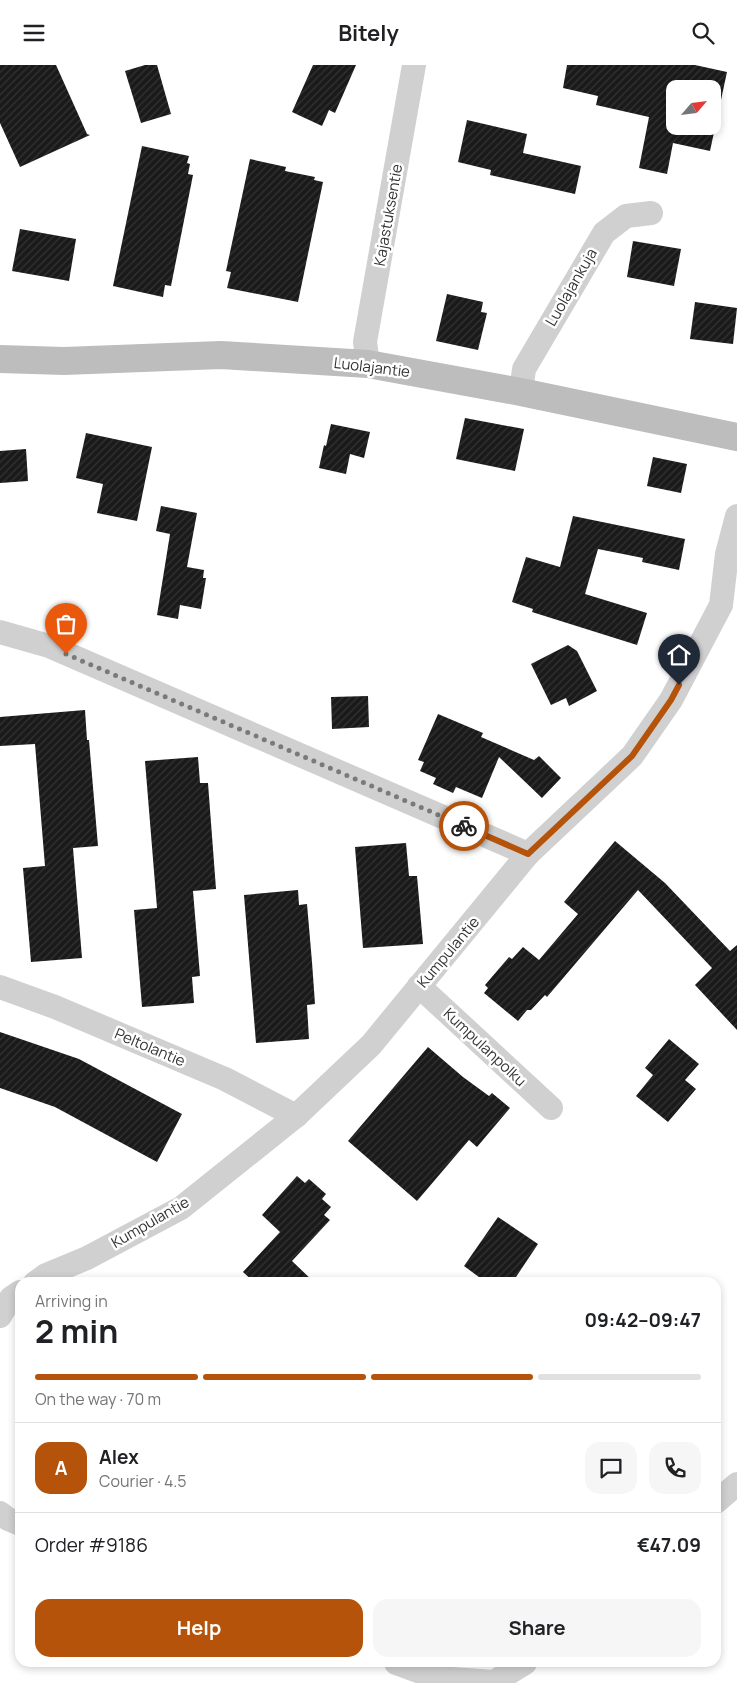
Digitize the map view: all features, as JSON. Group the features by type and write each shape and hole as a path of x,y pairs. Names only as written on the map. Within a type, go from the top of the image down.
{"main road":[{"name":"Luolajantie","path":"0,359 64,361 221,355 368,364 521,392 737,437"}],"street":[{"name":"Kajastuksentie","path":"368,364 365,341 414,65"},
{"name":"Luolajankuja","path":"521,392 524,369 604,233 626,216 652,213"},
{"name":"Kumpulantie","path":"43,1277 87,1258 181,1208 296,1116 371,1045 528,854 632,756 671,700 729,605 727,554 737,516"},
{"path":"0,631 49,646 528,854"},
{"name":"Kumpulanpolku","path":"419,986 550,1108"},
{"name":"Peltolantie","path":"0,987 55,1007 225,1079 296,1116"},
{"path":"0,1316 11,1298 15,1295"},
{"path":"721,1498 737,1484"},
{"path":"0,1513 15,1522"},
{"path":"407,1667 437,1678 494,1682 518,1667"}],"building":[{"path":"0,65 56,65 87,134 90,135 20,167 0,123"},
{"path":"145,65 157,65 171,114 141,123 125,71"},
{"path":"313,65 356,65 335,113 329,110 322,126 292,112"},
{"path":"567,65 695,65 727,72 721,100 721,80 666,80 666,135 713,135 710,151 673,143 667,174 639,168 649,117 596,105 598,96 563,88"},
{"path":"467,120 527,134 523,153 581,166 575,194 490,175 491,170 458,162"},
{"path":"142,146 189,156 187,163 190,164 188,174 193,175 171,286 165,285 163,297 113,286"},
{"path":"250,159 286,167 285,171 315,177 314,180 323,182 298,302 227,288 231,272 226,271"},
{"path":"20,229 76,239 69,281 12,271"},
{"path":"633,241 681,249 674,286 627,277"},
{"path":"447,294 483,302 481,312 487,313 478,350 436,341"},
{"path":"695,302 737,308 733,344 690,339"},
{"path":"465,418 524,429 515,471 456,459"},
{"path":"331,424 370,432 364,458 350,454 346,474 319,468"},
{"path":"86,433 152,447 137,521 97,513 103,484 76,478"},
{"path":"26,449 28,481 0,483 0,451"},
{"path":"653,457 687,464 681,493 647,486"},
{"path":"161,506 197,513 187,567 204,570 203,578 206,578 201,609 180,605 178,619 157,615 170,534 156,531"},
{"path":"573,516 685,539 679,570 642,562 643,558 598,549 585,594 647,613 637,645 532,612 533,609 512,602 526,557 560,567"},
{"path":"568,645 577,651 597,691 569,706 566,698 551,705 531,664"},
{"path":"368,696 369,727 332,729 331,697"},
{"path":"85,710 98,846 73,848 82,958 31,962 23,868 45,866 35,744 0,746 0,717"},
{"path":"438,714 483,733 481,737 534,760 539,756 561,778 542,798 499,757 482,798 456,787 453,793 433,784 436,778 420,771 424,762 418,760"},
{"path":"198,757 200,783 208,783 216,889 193,891 200,976 192,977 194,1003 142,1007 134,910 157,908 145,761"},
{"path":"615,841 665,883 730,951 737,945 737,1030 695,985 712,968 638,890 547,997 545,995 531,1010 527,1010 518,1021 484,993 488,988 485,985 509,957 512,959 523,947 539,960 578,914 564,902"},
{"path":"406,843 409,876 417,876 423,944 363,948 355,847"},
{"path":"298,890 299,905 307,904 312,962 315,1004 307,1005 309,1039 256,1043 244,895"},
{"path":"0,1032 79,1059 182,1114 157,1162 55,1107 0,1088"},
{"path":"669,1039 699,1064 685,1080 696,1089 668,1122 636,1096 653,1075 645,1068"},
{"path":"428,1047 463,1077 489,1096 492,1093 510,1108 477,1147 469,1140 417,1201 348,1141"},
{"path":"297,1176 305,1183 309,1179 326,1194 322,1199 331,1207 324,1215 330,1220 292,1261 309,1277 248,1277 243,1272 280,1232 262,1215"},
{"path":"498,1217 538,1244 516,1277 479,1277 464,1266"}],"way so far":[{"path":"66,654 464,826"}],"route":[{"path":"464,826 528,854 632,756 671,700 679,685"}]}
